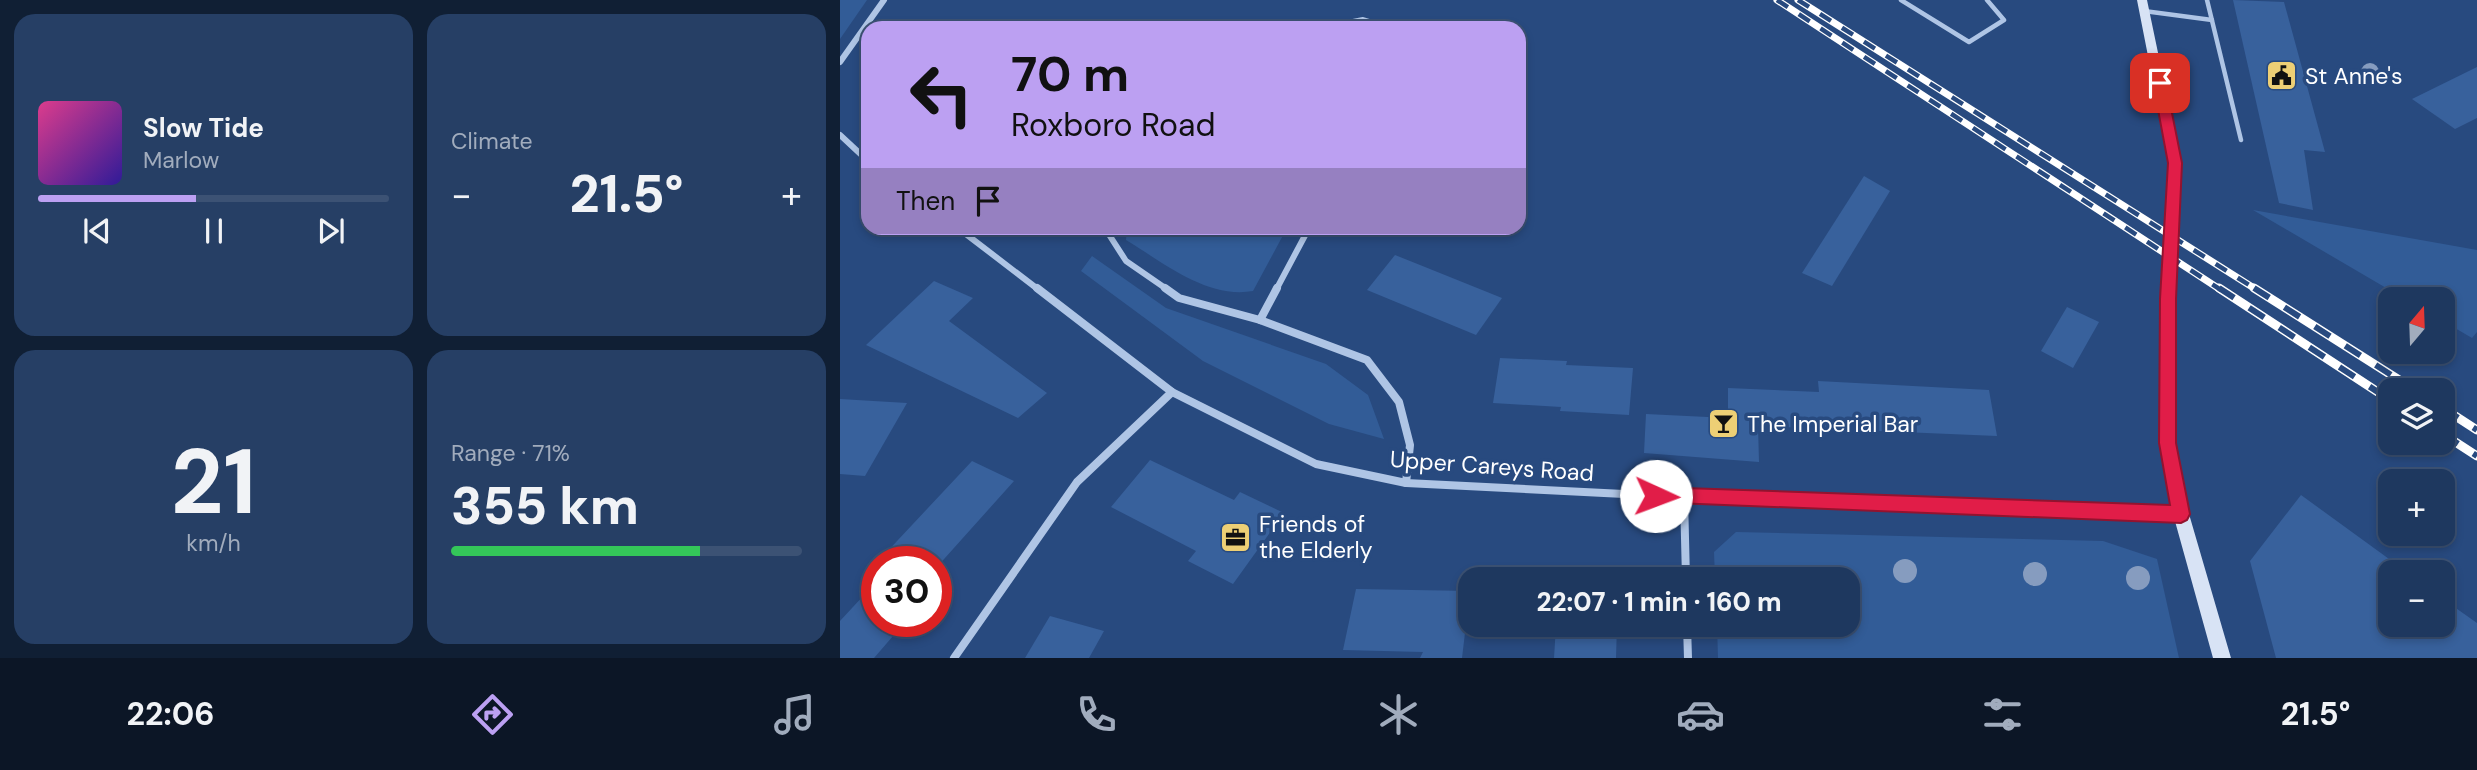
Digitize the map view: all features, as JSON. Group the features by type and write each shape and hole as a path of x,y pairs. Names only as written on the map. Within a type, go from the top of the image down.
{"main road":[{"path":"2143,6 2175,163 2168,299 2168,443 2181,514 2222,658"}],"street":[{"path":"869,21 884,0"},
{"path":"840,62 861,32"},
{"path":"840,135 861,154"},
{"name":"Upper Careys Road","path":"967,235 1172,393 1316,464 1406,484 1684,497 2181,514"},
{"path":"1109,235 1126,261 1180,298 1260,320 1367,360 1399,402 1410,445 1406,484"},
{"path":"1260,320 1305,235"},
{"path":"954,658 1077,482 1172,393"},
{"path":"1684,497 1686,567"},
{"path":"1687,637 1688,658"}],"lane":[{"path":"1901,0 1969,42 2004,20 1987,0"},
{"path":"2207,0 2241,140"},
{"path":"2143,6 2212,20"}],"shaded area":[{"path":"840,0 867,0 840,39"},
{"path":"2253,210 2477,250 2477,332 2472,338 2455,328 2455,287 2385,287"},
{"path":"1126,235 1283,235 1253,291 1236,292 1219,290 1186,277 1126,240"},
{"path":"1092,256 1166,308 1326,364 1368,395 1384,439 1329,424 1203,361 1081,271"},
{"path":"1736,532 2103,541 2157,559 2179,658 1718,658 1717,637 1860,637 1860,567 1715,567 1714,552"}],"building":[{"path":"2233,0 2284,2 2325,152 2304,150 2313,210 2279,203"},
{"path":"2477,67 2477,118 2455,129 2412,99"},
{"path":"1864,176 1890,191 1832,286 1802,273"},
{"path":"1395,255 1502,298 1476,335 1367,290"},
{"path":"934,281 973,298 949,321 1047,393 1018,418 866,345"},
{"path":"2067,307 2099,322 2073,368 2041,351"},
{"path":"1500,358 1633,368 1629,415 1493,403"},
{"path":"1818,381 1989,390 1997,436 1758,426 1759,462 1644,453 1646,414 1728,418 1728,388 1819,392"},
{"path":"840,399 907,403 865,476 840,474"},
{"path":"1150,460 1234,500 1240,492 1284,513 1233,584 1188,561 1196,551 1111,507"},
{"path":"972,461 1014,481 952,550 952,546 892,546"},
{"path":"2301,495 2390,560 2378,560 2378,637 2455,637 2455,607 2477,623 2477,658 2276,658 2250,561"},
{"path":"1356,589 1458,591 1458,637 1465,637 1462,658 1420,658 1423,652 1343,650"},
{"path":"861,598 861,637 892,637 874,658 840,658 840,621"},
{"path":"1050,616 1104,631 1089,658 1025,658"},
{"path":"1555,637 1617,637 1616,658 1554,658"}],"railway":[{"path":"1777,0 2221,290"},
{"path":"1798,0 2257,290"},
{"path":"2219,288 2378,392"},
{"path":"2254,288 2396,378"},
{"path":"2455,416 2477,430"},
{"path":"2455,442 2477,456"}],"place":[{"name":"St Anne's","path":"2282,76"},
{"name":"The Imperial Bar","path":"1724,424"},
{"name":"Friends of the Elderly","path":"1236,537"}],"route":[{"path":"1656,496 2181,514 2168,443 2168,299 2175,163 2160,83"}]}
